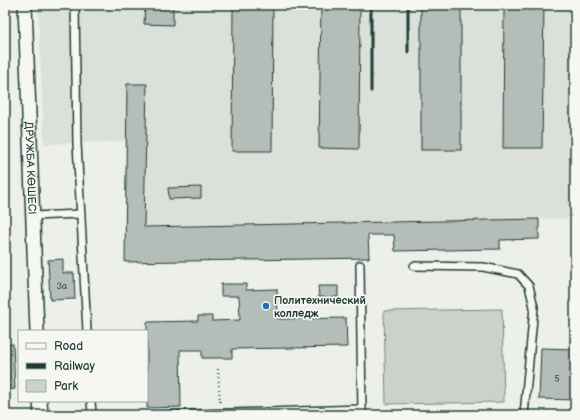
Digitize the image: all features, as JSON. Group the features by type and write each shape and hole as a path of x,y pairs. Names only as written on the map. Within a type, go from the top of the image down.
{"street":[{"name":"ДРУЖБА КӨШЕСІ","path":"25,5 37,330"},
{"path":"40,402 41,415"}],"lane":[{"path":"75,5 77,143 87,330"},
{"path":"32,216 81,214"},
{"path":"167,415 362,412 360,265"},
{"path":"414,266 483,267 518,274 529,286 534,307 524,415"},
{"path":"91,402 92,415"}],"path":[{"path":"218,369 220,413"}],"shaded area":[{"path":"38,5 575,5 575,218 124,227 126,141 44,144"}],"green space":[{"path":"502,309 504,402 386,404 384,311"}],"building":[{"path":"145,5 173,5 173,25 144,24"},
{"path":"233,5 273,5 272,151 232,151"},
{"path":"321,5 360,5 359,149 319,148"},
{"path":"421,5 461,5 461,150 421,150"},
{"path":"504,5 544,5 542,148 503,148"},
{"path":"127,84 147,84 144,227 539,219 539,239 500,240 500,249 395,251 394,235 368,235 369,258 125,262"},
{"path":"201,187 201,198 169,199 168,188"},
{"path":"63,259 63,273 74,273 75,299 50,300 48,260"},
{"path":"221,284 246,284 246,290 277,289 278,319 346,318 347,347 232,349 232,358 202,358 202,350 180,350 181,407 147,408 147,322 198,321 198,316 212,316 212,321 240,320 239,296 221,296"},
{"path":"318,286 338,286 338,297 319,297"},
{"path":"5,344 13,344 15,389 5,390"},
{"path":"541,348 575,349 575,400 539,399"}],"railway":[{"path":"371,5 371,91"},
{"path":"408,5 408,52"}],"place":[{"name":"Политехнический колледж","path":"266,306"}]}
